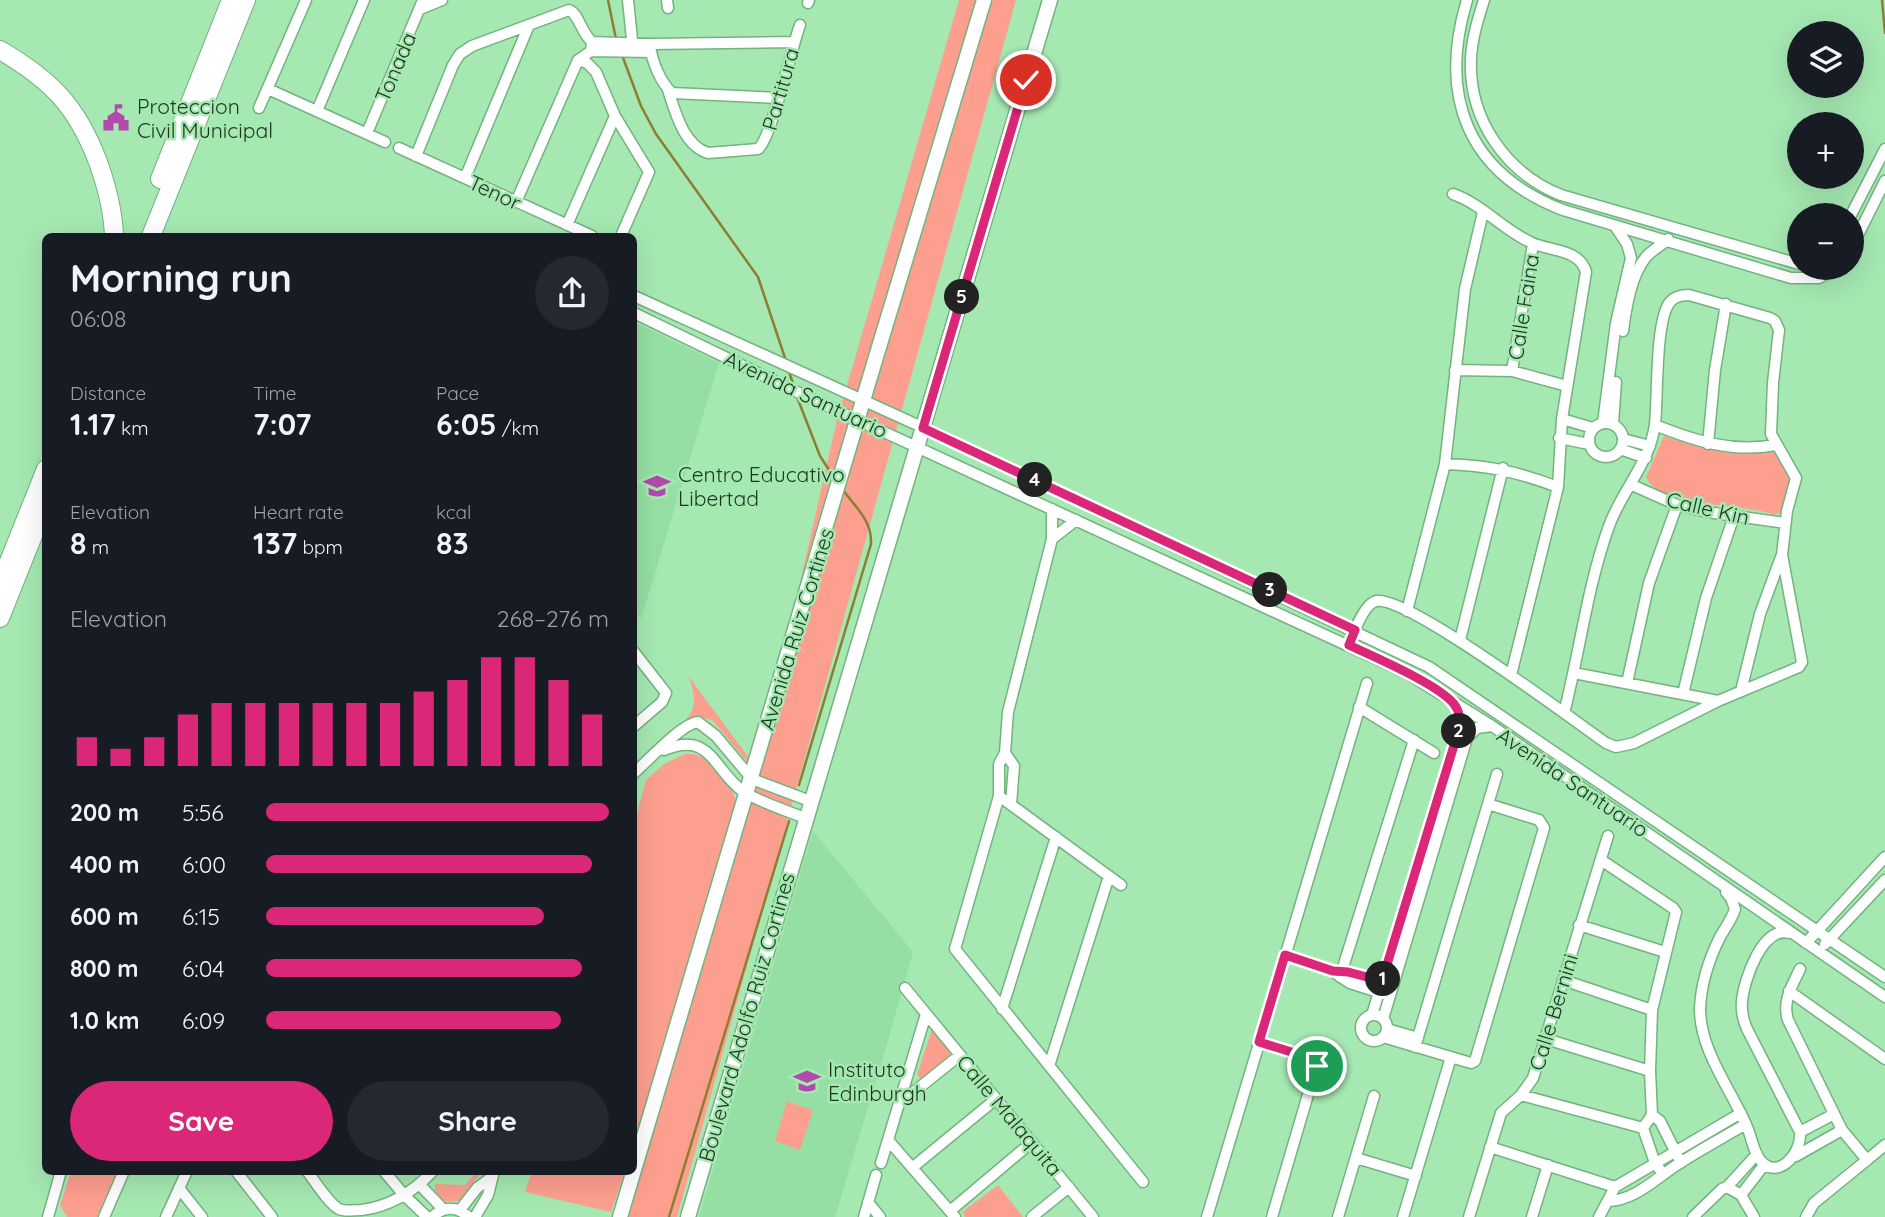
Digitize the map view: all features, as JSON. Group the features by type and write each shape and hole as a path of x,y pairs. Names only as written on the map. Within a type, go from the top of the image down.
{"highway":[{"path":"138,233 231,0"},
{"path":"152,233 246,0"},
{"path":"0,50 36,73 79,118 88,135 112,206 114,233"},
{"path":"0,584 42,479"},
{"path":"0,618 42,513"}],"main road":[{"name":"Avenida Ruiz Cortines","path":"637,1160 984,0"},
{"path":"805,818 1050,0"},
{"name":"Boulevard Adolfo Ruiz Cortines","path":"688,1217 805,818"},
{"name":"Avenida Ruiz Cortines","path":"620,1217 633,1175"}],"street":[{"path":"260,108 306,0"},
{"path":"317,111 364,0"},
{"path":"422,4 442,0"},
{"path":"628,0 628,47"},
{"path":"1467,0 1457,38 1455,74 1462,110 1480,149 1511,183 1525,193 1563,210 1787,277"},
{"path":"1484,0 1473,40 1471,79 1480,114 1495,144 1520,171 1561,195 1787,261"},
{"name":"Tonada","path":"367,133 422,4"},
{"path":"416,156 453,65 460,54 472,46 569,10 576,13 581,29 592,46"},
{"path":"465,178 528,25"},
{"name":"Partitura","path":"668,89 677,120 696,146 708,153 762,147 800,25"},
{"path":"516,202 578,60 592,46 651,48 793,42"},
{"path":"651,48 668,89 677,94 778,98"},
{"path":"578,60 591,66 596,72 615,116 649,170 622,233"},
{"path":"268,89 385,142"},
{"path":"567,225 615,116"},
{"name":"Tenor","path":"399,148 585,233"},
{"path":"1857,203 1884,152"},
{"path":"1864,223 1885,181"},
{"path":"1453,194 1474,203 1509,231 1533,244 1576,257 1584,263 1586,272 1559,438 1558,487 1511,675"},
{"path":"1407,611 1445,464 1465,289 1483,212"},
{"path":"1614,225 1619,212"},
{"path":"1603,425 1618,315 1631,258 1627,244 1614,225"},
{"path":"1562,419 1603,425 1620,430 1621,444 1616,453 1605,457 1595,453 1589,444 1590,433 1603,425 1628,302 1641,264 1649,253 1667,241 1672,228"},
{"name":"Calle Faina","path":"1512,370 1533,244"},
{"path":"1564,713 1582,622 1599,557 1616,511 1648,452 1655,425 1664,318 1668,305 1674,298 1689,295 1770,318 1778,326 1771,428 1776,445 1790,464 1796,478 1785,523 1782,555 1760,614 1741,691"},
{"name":"Avenida Santuario","path":"637,297 1355,630 1438,673 1885,977"},
{"path":"1708,444 1715,370 1726,304"},
{"name":"Avenida Santuario","path":"637,314 1405,672 1492,726 1885,997"},
{"path":"1455,370 1512,370 1567,386"},
{"path":"1655,425 1708,444 1749,449 1776,445"},
{"path":"1559,438 1589,444"},
{"path":"1621,444 1648,452"},
{"path":"1445,464 1503,468 1558,487"},
{"path":"1460,640 1503,468"},
{"name":"Calle Kin","path":"1632,485 1677,505 1785,523"},
{"path":"1627,683 1650,583 1677,505"},
{"path":"1052,509 1052,539 1008,712 1005,752 999,764 999,796 954,945 956,953 1143,1182"},
{"path":"1683,694 1706,598 1734,516"},
{"path":"1052,539 1076,520"},
{"path":"1134,547 1140,530"},
{"path":"1349,645 1367,606 1373,601 1381,601 1407,611 1460,640 1606,744 1622,747 1802,664 1782,555"},
{"path":"637,657 666,696 637,723"},
{"path":"1574,673 1718,701"},
{"path":"1207,1217 1367,683"},
{"path":"1452,702 1460,715 1459,729 1386,988 1381,1025 1451,1057 1471,1063 1475,1061 1544,828 1539,820 1488,804"},
{"path":"1359,707 1434,752"},
{"path":"637,770 680,730 690,723 698,722 716,736 752,779 810,801"},
{"path":"1386,988 1467,738 1477,728 1492,726"},
{"path":"1338,973 1414,740"},
{"path":"658,752 683,745 703,748 715,758 734,784 747,794 805,818"},
{"path":"1005,752 1014,766 1011,804"},
{"path":"1417,1042 1497,774"},
{"path":"1589,793 1597,781"},
{"path":"999,796 1121,886"},
{"name":"Calle Bernini","path":"1469,1217 1501,1113 1521,1096 1534,1079 1608,836"},
{"path":"1002,1009 1056,837"},
{"path":"1806,943 1885,857"},
{"path":"1601,860 1673,908 1676,917 1652,1010 1652,1115 1643,1128"},
{"path":"1049,1066 1109,876"},
{"path":"1715,880 1731,898 1735,909 1710,962 1703,987 1701,1017 1709,1047 1741,1113 1756,1154 1764,1165"},
{"path":"1819,951 1885,880"},
{"path":"1579,925 1665,952"},
{"path":"1794,1157 1801,1142 1800,1132 1750,1038 1742,1011 1747,981 1763,946 1781,931 1795,935"},
{"path":"1285,955 1386,988"},
{"path":"1800,968 1789,991 1785,1010 1788,1020 1842,1130 1867,1160"},
{"path":"1563,980 1652,1010"},
{"name":"Calle Malaquita","path":"905,988 1093,1217"},
{"path":"1789,991 1885,1059"},
{"path":"881,1163 926,1014"},
{"path":"1546,1039 1650,1071"},
{"path":"1259,1042 1314,1059 1317,1063 1272,1217"},
{"path":"900,1103 960,1055"},
{"path":"1403,1217 1451,1057"},
{"path":"1338,1217 1374,1096"},
{"path":"1521,1096 1643,1128"},
{"path":"913,1167 996,1099"},
{"path":"1600,1217 1615,1187 1741,1113"},
{"path":"1800,1132 1834,1114"},
{"path":"1652,1115 1660,1121 1681,1162"},
{"path":"1609,1201 1622,1200 1746,1125"},
{"path":"1643,1128 1655,1163 1663,1174"},
{"path":"1764,1165 1780,1166 1842,1130"},
{"path":"888,1140 953,1214 1032,1142"},
{"path":"1806,1217 1814,1203 1885,1145"},
{"path":"1490,1147 1615,1187"},
{"path":"1693,1217 1727,1187 1756,1154"},
{"path":"1356,1158 1416,1176"},
{"path":"1532,1217 1548,1165"},
{"path":"1741,1195 1764,1165"},
{"path":"51,1216 60,1175"},
{"path":"104,1217 122,1175"},
{"path":"166,1217 185,1175"},
{"path":"239,1175 272,1217"},
{"path":"310,1175 336,1207 342,1210 375,1208 404,1195 428,1175"},
{"path":"387,1175 404,1195 429,1217 443,1209"},
{"path":"468,1215 477,1188 492,1175"},
{"path":"468,1215 488,1195 493,1175"},
{"path":"864,1217 876,1175"},
{"path":"419,1184 443,1209 468,1215"},
{"path":"1032,1217 1069,1187"},
{"path":"1727,1187 1741,1195 1754,1217"},
{"path":"179,1188 202,1217"},
{"path":"868,1202 880,1217"}],"shaded area":[{"path":"959,0 1016,0 677,1217 627,1217 744,816 637,1136 637,814 646,780 664,764 685,754 695,754 706,759 733,792 737,805 753,789 837,420"},
{"name":"Centro Educativo Libertad","path":"637,323 719,363 641,619 637,614"},
{"path":"1664,436 1729,453 1775,452 1793,479 1781,512 1774,515 1704,503 1667,494 1654,487 1646,477"},
{"path":"689,676 752,762 749,764 712,720 701,717 685,724 683,722 693,706 694,695"},
{"path":"813,831 913,952 889,1037 835,1217 699,1217"},
{"path":"932,1029 955,1056 923,1080 917,1075"},
{"path":"787,1101 813,1110 800,1150 775,1141"},
{"path":"70,1175 122,1175 102,1217 67,1217 60,1205"},
{"path":"474,1175 479,1175 459,1201 444,1201 435,1191 435,1184 465,1185"},
{"path":"531,1175 624,1175 611,1212 525,1192"},
{"path":"998,1185 1023,1217 965,1217 963,1212 966,1209"}],"waterway":[{"path":"608,0 616,39"},
{"path":"1882,0 1885,33"},
{"path":"622,55 641,106 656,134 758,277 786,361"},
{"path":"789,372 794,386"},
{"path":"797,397 820,456 835,479"},
{"path":"799,785 871,544 866,521 843,490"},
{"path":"669,1217 789,821"}],"place":[{"name":"Proteccion Civil Municipal","path":"116,118"},
{"name":"Centro Educativo Libertad","path":"657,486"},
{"name":"Instituto Edinburgh","path":"807,1081"}],"route":[{"path":"1026,80 923,428 1355,630 1349,645 1437,691 1452,702 1460,715 1459,729 1382,981 1333,971 1285,955 1259,1042 1314,1059 1317,1066"}]}
